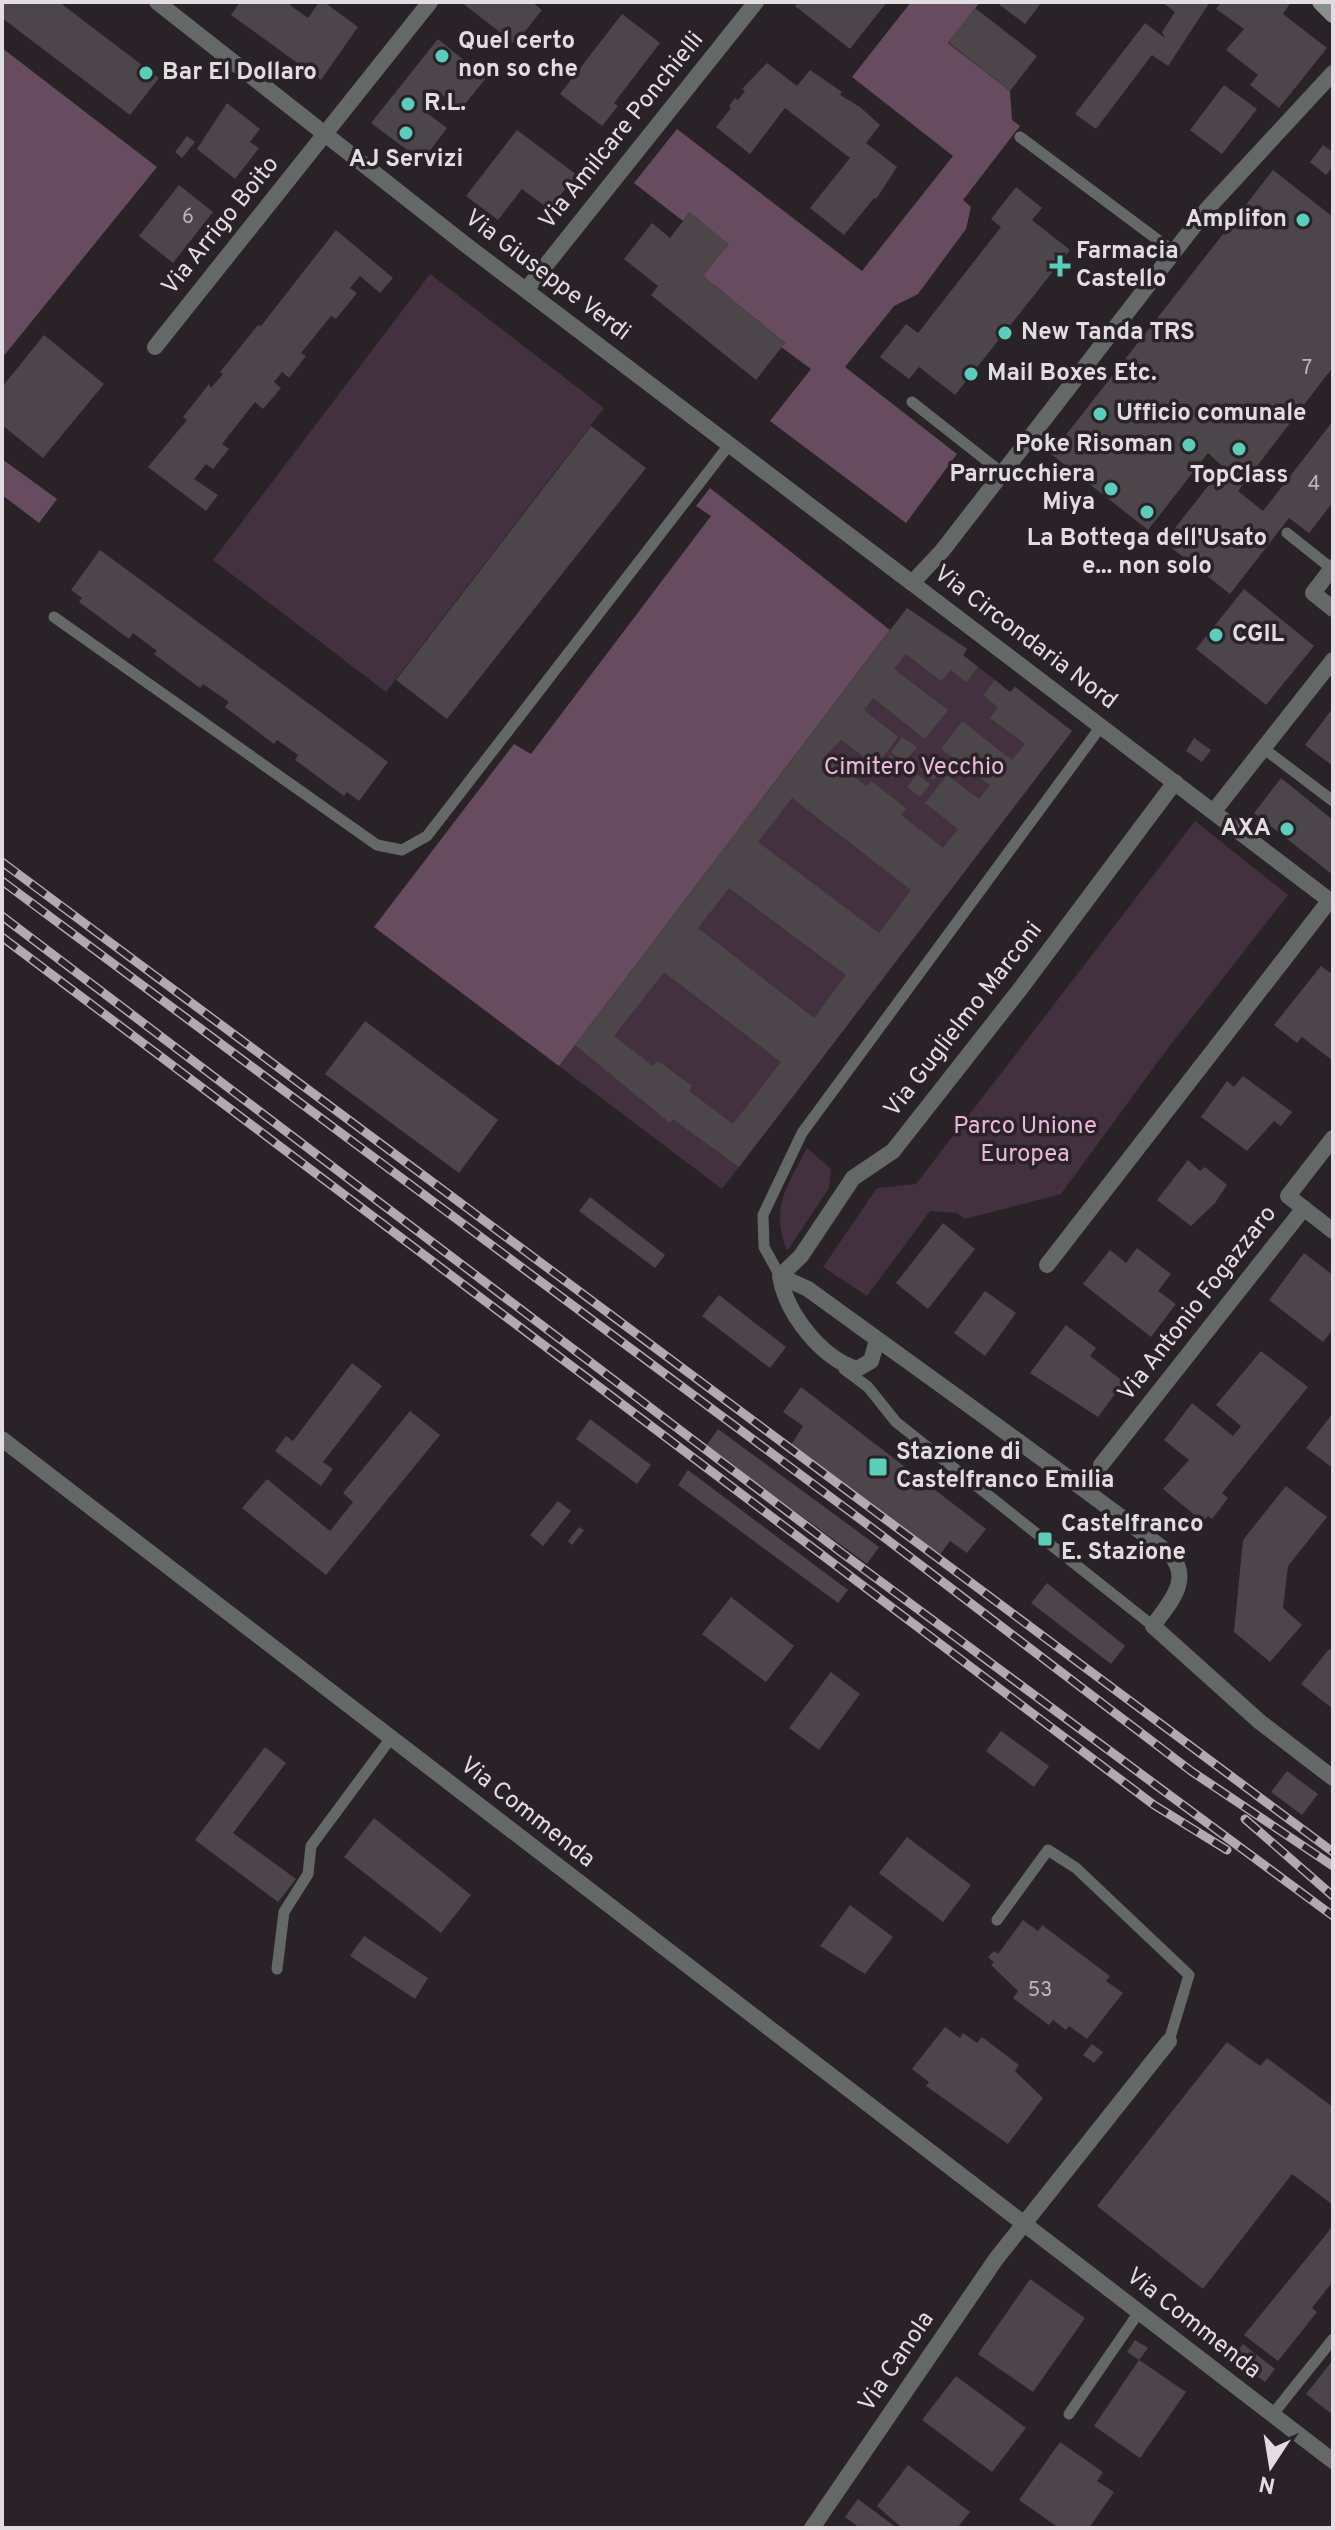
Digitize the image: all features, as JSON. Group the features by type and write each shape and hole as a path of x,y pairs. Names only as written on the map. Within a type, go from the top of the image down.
{"main road":[{"path":"1320,2 1333,15"}],"street":[{"name":"Via Giuseppe Verdi","path":"157,2 526,290 912,583"},
{"name":"Via Arrigo Boito","path":"155,347 430,2"},
{"name":"Via Amilcare Ponchielli","path":"526,290 748,5"},
{"name":"Via Circondaria Nord","path":"1047,1265 1331,902 912,583 942,551 1208,208 1333,73"},
{"path":"1332,568 1313,593 1333,609"},
{"path":"1214,811 1333,660"},
{"name":"Via Guglielmo Marconi","path":"780,1276 801,1256 853,1178 893,1151 1021,988 1175,782"},
{"name":"Via Antonio Fogazzaro","path":"1101,1465 1304,1208 1288,1196 1333,1138"},
{"path":"1304,1208 1333,1231"},
{"path":"780,1276 783,1298 836,1363 857,1369 871,1361 877,1340"},
{"path":"780,1276 808,1289 976,1414 1010,1433 1170,1554 1180,1572 1178,1590 1153,1626 1260,1722 1333,1778"},
{"name":"Via Commenda","path":"2,1439 1333,2461"},
{"path":"1024,2225 1169,2041"},
{"name":"Via Canola","path":"812,2528 1024,2225"}],"lane":[{"path":"1020,137 1174,252"},
{"path":"912,402 1001,472"},
{"path":"54,617 377,845 402,850 427,836 729,445"},
{"path":"1287,533 1332,568"},
{"path":"780,1276 764,1247 763,1215 802,1133 1102,725"},
{"path":"1263,748 1333,801"},
{"path":"836,1363 868,1387 896,1422 1153,1626"},
{"path":"277,1969 284,1912 308,1874 311,1846 391,1738"},
{"path":"997,1920 1048,1850 1076,1868 1189,1975 1169,2041"},
{"path":"1069,2414 1139,2312"},
{"path":"1272,2415 1333,2339"}],"green space":[{"path":"430,274 604,408 386,692 213,560"},
{"name":"Cimitero Vecchio","path":"907,608 967,649 963,655 1010,692 1015,687 1072,731 722,1189 559,1066"},
{"name":"Parco Unione Europea","path":"1195,821 1288,895 1168,1048 1061,1194 965,1219 957,1213 930,1211 867,1296 823,1267 877,1188 916,1184"},
{"path":"807,1148 831,1169 829,1188 787,1251 780,1221 783,1197"}],"shaded area":[{"path":"911,2 980,2 948,43 1010,91 1012,120 1020,126 963,200 971,207 966,229 918,294 894,306 845,367 957,454 906,523 770,421 811,369 781,347 785,343 703,276 728,244 689,213 683,221 634,183 677,129 862,271 953,156 852,77"},
{"path":"2,48 157,167 2,358"},
{"path":"2,459 57,499 39,523 2,495"},
{"path":"710,488 890,630 559,1066 374,927 514,744 531,754 711,516 696,506"}],"building":[{"path":"2,2 59,2 159,78 130,115 2,18"},
{"path":"240,2 292,2 290,5 308,18 319,2 324,2 358,27 321,80 231,15"},
{"path":"461,2 532,2 542,10 515,44"},
{"path":"798,2 887,2 850,49 795,6"},
{"path":"996,2 1042,2 1025,24"},
{"path":"1162,2 1210,2 1168,66 1152,55 1096,129 1075,114 1145,23 1165,38 1162,32 1175,12"},
{"path":"1221,2 1291,2 1283,14 1327,48 1279,108 1250,85 1258,75 1226,50 1244,29 1216,9"},
{"path":"975,8 1037,56 1010,91 948,42"},
{"path":"622,14 660,43 614,103 618,106 602,126 560,94"},
{"path":"438,39 486,78 461,109 442,95 427,113 447,128 422,161 371,123"},
{"path":"767,63 797,86 810,70 842,92 840,95 880,125 866,143 897,167 876,199 844,235 810,208 850,158 785,108 750,154 716,127 735,98 738,100 745,91 742,89"},
{"path":"1224,85 1257,109 1222,154 1190,130"},
{"path":"227,103 260,129 250,142 259,148 235,179 197,149"},
{"path":"517,130 577,175 549,209 522,189 498,220 466,196"},
{"path":"187,136 195,142 182,158 175,152"},
{"path":"1323,145 1333,152 1333,166 1326,175 1310,162"},
{"path":"1273,170 1333,217 1333,367 1238,491 1263,511 1333,421 1333,502 1309,533 1289,518 1230,594 1164,542 1223,467 1208,453 1148,530 1051,454"},
{"path":"179,185 213,212 173,263 139,236"},
{"path":"1016,187 1042,208 1032,220 1070,250 955,395 919,367 909,379 880,357 906,324 918,333 1001,227 991,219"},
{"path":"690,212 729,244 703,276 785,343 756,380 651,295 658,286 624,259 652,223 670,238"},
{"path":"336,230 393,278 380,293 360,276 350,288 357,293 336,319 331,316 301,353 306,356 289,378 282,372 274,382 281,388 263,409 255,402 222,444 229,449 213,469 206,464 194,479 218,495 206,511 148,467 187,420 183,417 209,384 211,388 223,374 220,372 258,325 261,326"},
{"path":"44,335 104,384 43,458 2,425 2,387"},
{"path":"591,426 646,468 447,719 396,680"},
{"path":"100,550 388,762 359,801 347,792 344,796 295,760 298,755 277,740 274,744 225,707 229,702 203,684 200,688 154,654 157,651 133,633 129,639 79,602 82,598 71,590"},
{"path":"1244,589 1314,646 1266,705 1196,649"},
{"name":"Cimitero Vecchio","path":"907,608 967,649 963,655 978,667 966,682 951,670 941,681 906,654 894,669 948,710 925,739 873,698 864,710 898,737 876,766 841,740 826,755 866,786 871,781 906,808 901,815 943,848 958,829 925,803 947,775 979,799 990,785 941,749 962,721 1012,760 1025,744 990,718 998,707 983,695 995,680 1010,692 1015,687 1072,731 739,1167 673,1119 670,1123 575,1045","holes":["792,798 911,890 879,933 758,842","729,888 846,975 814,1018 698,928","664,972 781,1062 733,1124 689,1091 692,1086 658,1061 653,1066 614,1036"]},
{"path":"1333,708 1333,766 1305,745"},
{"path":"902,737 917,747 905,762 891,752"},
{"path":"1194,738 1211,750 1202,762 1186,751"},
{"path":"890,755 902,765 893,778 880,768"},
{"path":"929,758 943,768 933,780 920,770"},
{"path":"917,774 930,784 920,797 907,787"},
{"path":"1281,778 1333,820 1333,875 1254,813"},
{"path":"1321,966 1333,975 1333,1061 1302,1037 1297,1043 1274,1025"},
{"path":"365,1021 498,1120 459,1173 325,1074"},
{"path":"1243,1076 1292,1112 1281,1126 1274,1121 1247,1151 1201,1117 1227,1081 1234,1087"},
{"path":"1188,1160 1200,1171 1205,1167 1227,1185 1215,1203 1191,1226 1157,1200"},
{"path":"590,1197 665,1255 655,1268 579,1211"},
{"path":"943,1223 975,1249 928,1309 896,1283"},
{"path":"1137,1248 1171,1274 1158,1291 1176,1304 1151,1337 1083,1284 1110,1250 1126,1263"},
{"path":"1304,1253 1333,1275 1333,1329 1323,1342 1269,1300"},
{"path":"985,1291 1016,1313 985,1356 954,1333"},
{"path":"719,1295 786,1347 770,1368 702,1316"},
{"path":"1066,1325 1096,1348 1090,1356 1124,1382 1098,1417 1030,1373"},
{"path":"1261,1351 1308,1387 1222,1493 1228,1498 1212,1519 1208,1516 1203,1522 1163,1489 1189,1460 1164,1440 1192,1403 1233,1436 1241,1426 1216,1405"},
{"path":"352,1363 382,1386 323,1462 333,1469 321,1486 275,1451 286,1436 293,1441"},
{"path":"801,1387 986,1529 967,1553 950,1541 939,1556 791,1445 803,1426 783,1412"},
{"path":"410,1411 440,1435 326,1575 242,1508 267,1479 330,1531 353,1502 343,1493"},
{"path":"1333,1413 1333,1468 1306,1448"},
{"path":"590,1419 651,1465 637,1484 576,1439"},
{"path":"718,1429 879,1547 867,1564 706,1446"},
{"path":"688,1470 848,1590 838,1603 678,1485"},
{"path":"1286,1486 1327,1517 1288,1566 1283,1608 1302,1625 1270,1662 1234,1632 1243,1540"},
{"path":"558,1501 571,1511 543,1546 530,1535"},
{"path":"579,1527 584,1530 572,1545 568,1541"},
{"path":"1047,1583 1125,1646 1111,1664 1031,1603"},
{"path":"731,1597 794,1646 766,1682 702,1634"},
{"path":"1329,1649 1333,1652 1333,1709 1301,1684"},
{"path":"831,1672 860,1694 819,1750 789,1728"},
{"path":"1001,1731 1049,1766 1034,1787 986,1751"},
{"path":"265,1747 286,1763 233,1833 296,1879 278,1902 195,1840"},
{"path":"1287,1771 1318,1794 1302,1815 1271,1792"},
{"path":"374,1818 471,1895 441,1933 344,1857"},
{"path":"907,1837 971,1885 943,1922 879,1873"},
{"path":"850,1905 893,1937 865,1974 820,1946"},
{"path":"1023,1920 1038,1931 1042,1925 1110,1976 1106,1981 1123,1993 1087,2039 1069,2026 1066,2030 1053,2020 1049,2025 1013,1998 1018,1991 991,1965 994,1962 988,1957 994,1951 998,1954"},
{"path":"364,1936 428,1978 415,1999 350,1956"},
{"path":"945,2027 960,2038 963,2033 977,2043 982,2037 1019,2065 1015,2071 1043,2098 1008,2144 926,2086 929,2082 912,2069"},
{"path":"1227,2042 1260,2066 1267,2058 1333,2107 1333,2205 1292,2174 1203,2289 1097,2206"},
{"path":"1092,2044 1103,2052 1094,2063 1083,2055"},
{"path":"1333,2226 1333,2281 1312,2308 1317,2312 1278,2361 1244,2335"},
{"path":"1030,2279 1085,2318 1033,2392 978,2354"},
{"path":"1135,2340 1148,2348 1139,2360 1127,2352"},
{"path":"1243,2344 1275,2369 1265,2382 1232,2357"},
{"path":"1139,2360 1186,2392 1140,2458 1094,2426"},
{"path":"1333,2360 1333,2415 1306,2394"},
{"path":"956,2376 1026,2428 992,2472 922,2420"},
{"path":"1060,2442 1103,2472 1097,2481 1114,2492 1089,2528 1059,2528 1019,2500"},
{"path":"908,2465 970,2512 957,2528 902,2528 877,2506"},
{"path":"858,2499 897,2528 860,2528 845,2517"}],"railway":[{"path":"2,862 1333,1852"},
{"path":"2,881 864,1522 1191,1771 1333,1866"},
{"path":"2,916 842,1553 1333,1916"},
{"path":"2,937 1154,1805 1227,1850"},
{"path":"1245,1819 1333,1896"}],"place":[{"name":"Quel certo non so che","path":"442,56"},
{"name":"Bar El Dollaro","path":"146,73"},
{"name":"R.L.","path":"408,104"},
{"name":"AJ Servizi","path":"406,133"},
{"name":"Amplifon","path":"1303,220"},
{"name":"Farmacia Castello","path":"1060,266"},
{"name":"New Tanda TRS","path":"1005,333"},
{"name":"Mail Boxes Etc.","path":"971,374"},
{"name":"Ufficio comunale","path":"1100,414"},
{"name":"Poke Risoman","path":"1189,445"},
{"name":"TopClass","path":"1239,449"},
{"name":"Parrucchiera Miya","path":"1111,489"},
{"name":"La Bottega dell'Usato e... non solo","path":"1147,512"},
{"name":"CGIL","path":"1216,635"},
{"name":"AXA","path":"1287,829"},
{"name":"Stazione di Castelfranco Emilia","path":"878,1467"},
{"name":"Castelfranco E. Stazione","path":"1045,1539"}]}
